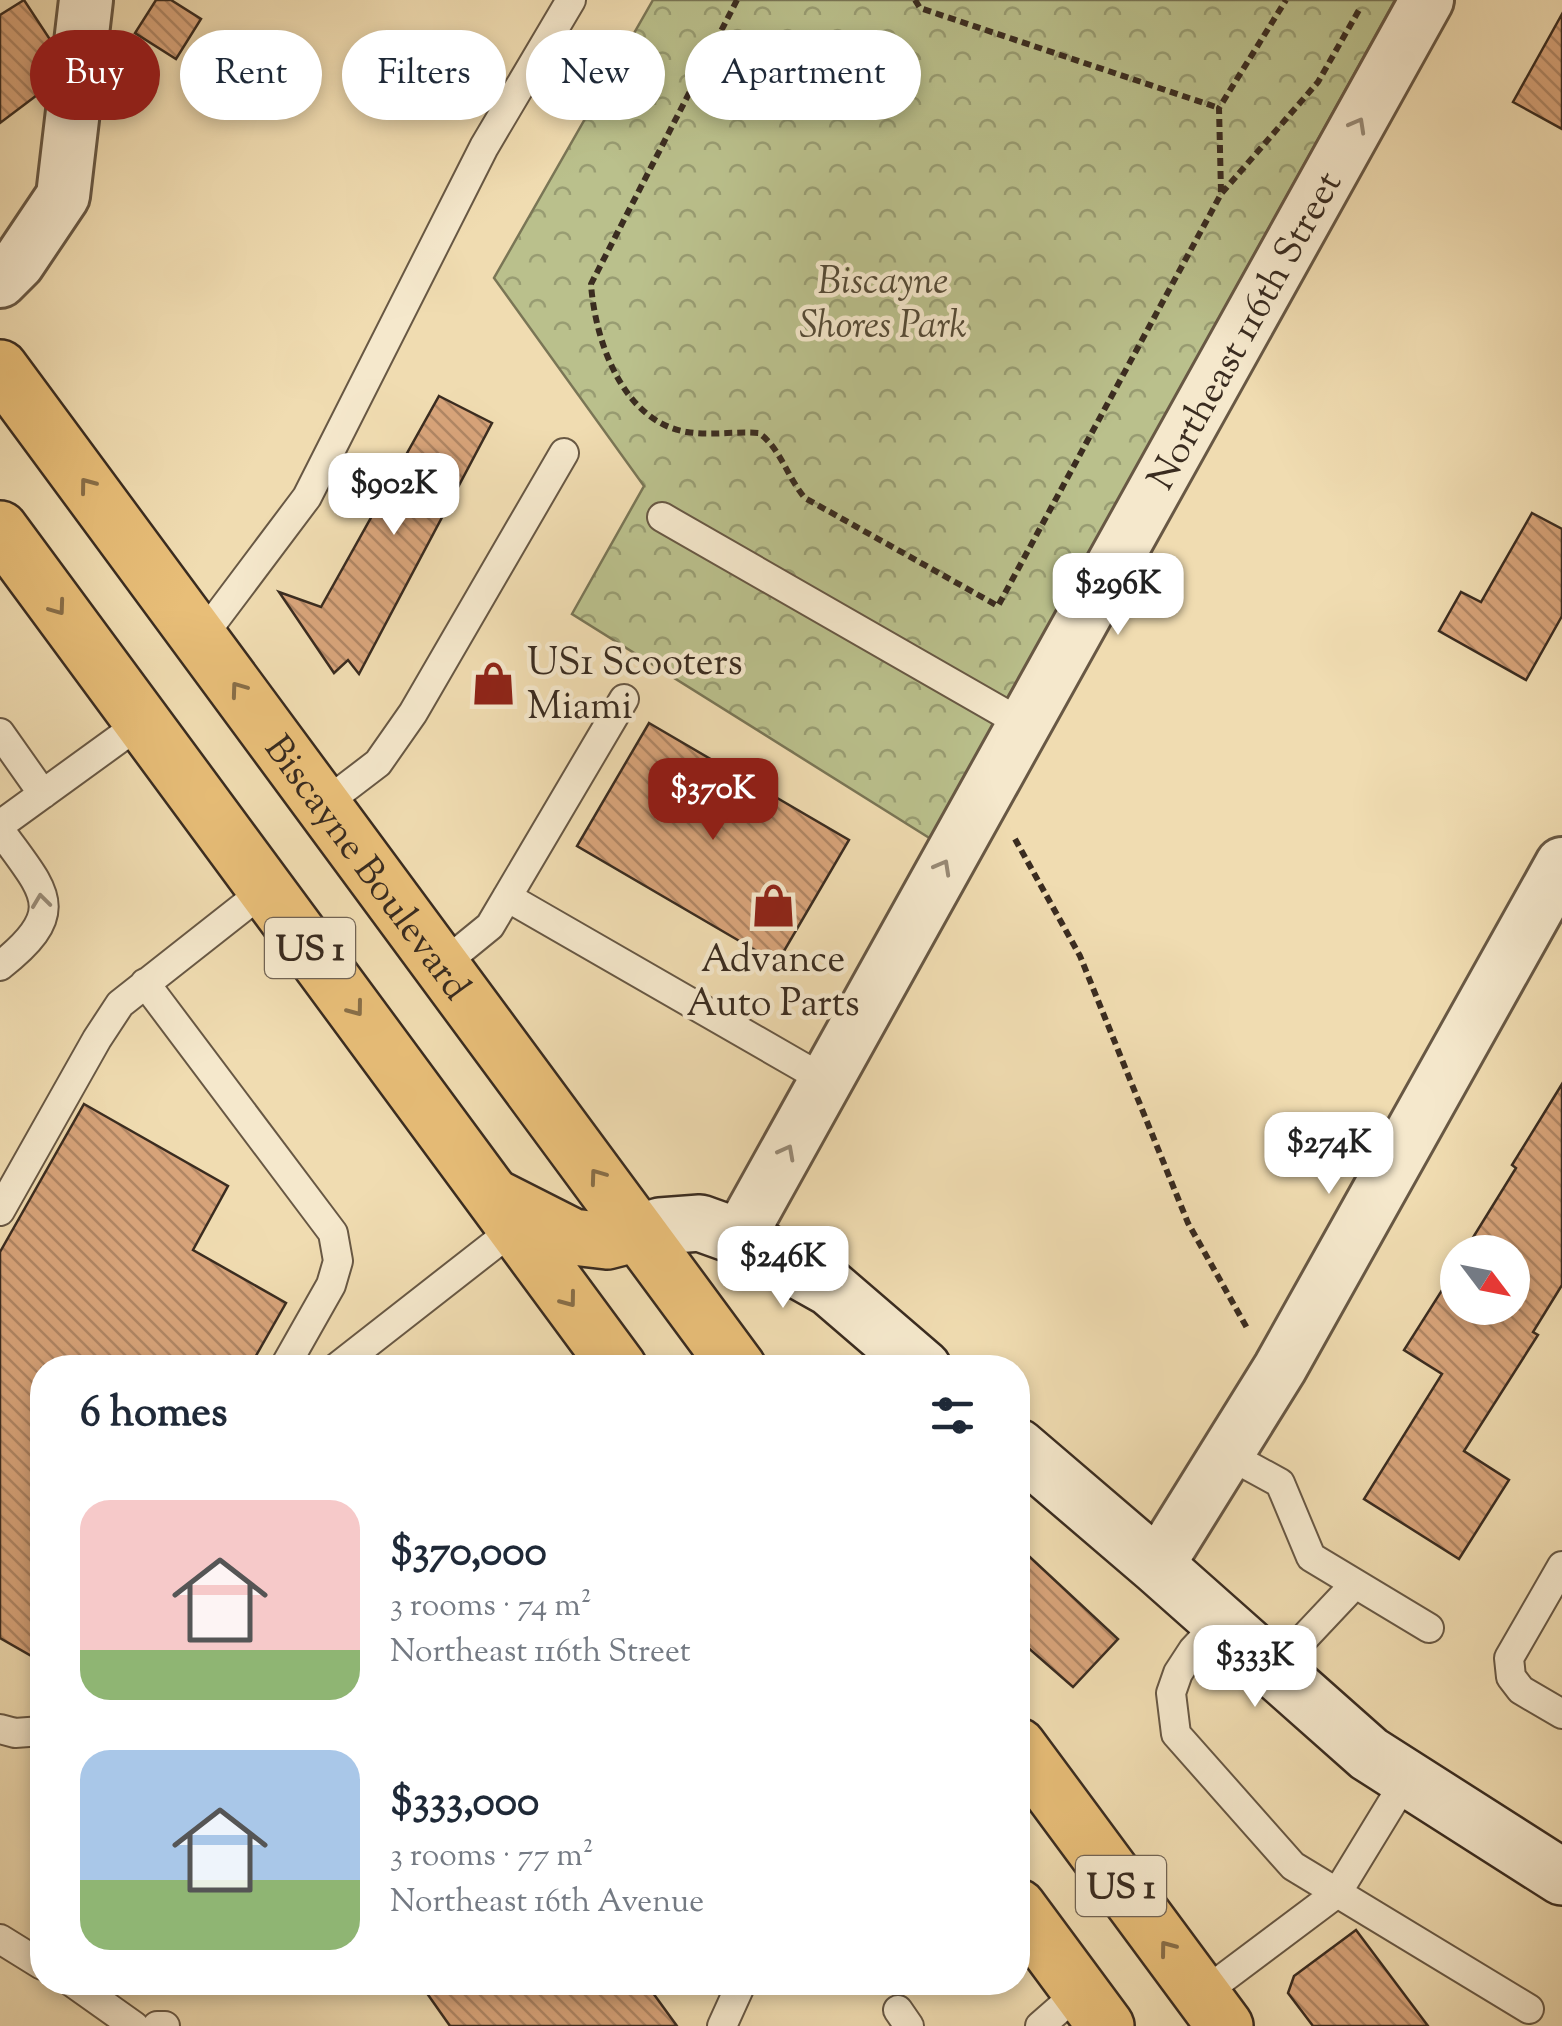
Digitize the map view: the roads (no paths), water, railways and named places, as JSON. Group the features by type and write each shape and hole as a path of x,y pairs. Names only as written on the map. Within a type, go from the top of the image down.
{"main road":[{"name":"Biscayne Boulevard","path":"0,368 728,1355"},
{"name":"US 1","path":"0,529 609,1355"},
{"path":"504,1212 573,1237 607,1241 638,1233"},
{"name":"US 1","path":"1030,1762 1213,2010"},
{"name":"US 1","path":"1030,1930 1075,2014"}],"street":[{"path":"0,281 18,264 63,196 85,0"},
{"name":"Northeast 116th Street","path":"740,1237 1427,0"},
{"path":"1157,1566 1280,1368 1562,864"},
{"path":"638,1233 660,1226 700,1223 740,1237 830,1288 908,1355"},
{"path":"1030,1457 1369,1754 1406,1780 1556,1861"}],"lane":[{"path":"200,638 308,497 484,147 571,0"},
{"path":"322,805 378,763 413,714 564,453"},
{"path":"662,517 1022,724"},
{"path":"441,966 490,926 624,699"},
{"path":"0,966 33,938 45,904 41,888 0,828 142,722"},
{"path":"0,734 43,794"},
{"path":"0,1211 120,1004 266,890"},
{"path":"507,897 825,1080"},
{"path":"145,983 332,1233 338,1260 331,1285 291,1355"},
{"path":"350,1355 504,1212"},
{"path":"1227,1454 1280,1483 1311,1557 1429,1628"},
{"path":"1562,1566 1509,1658 1511,1677 1520,1690 1562,1714"},
{"path":"1274,1670 1356,1584"},
{"path":"1220,1621 1178,1673 1171,1694 1176,1734 1293,1866 1529,2008"},
{"path":"0,1729 30,1732"},
{"path":"1213,2010 1337,1893 1406,1780"},
{"path":"0,1938 30,1957"},
{"path":"90,1995 134,2026"},
{"path":"722,2026 736,1995"},
{"path":"156,2026 165,2026"}],"place":[{"name":"US1 Scooters Miami","path":"494,683"},
{"name":"Advance Auto Parts","path":"773,906"}],"park label":[{"name":"Biscayne Shores Park","path":"883,302"}]}
